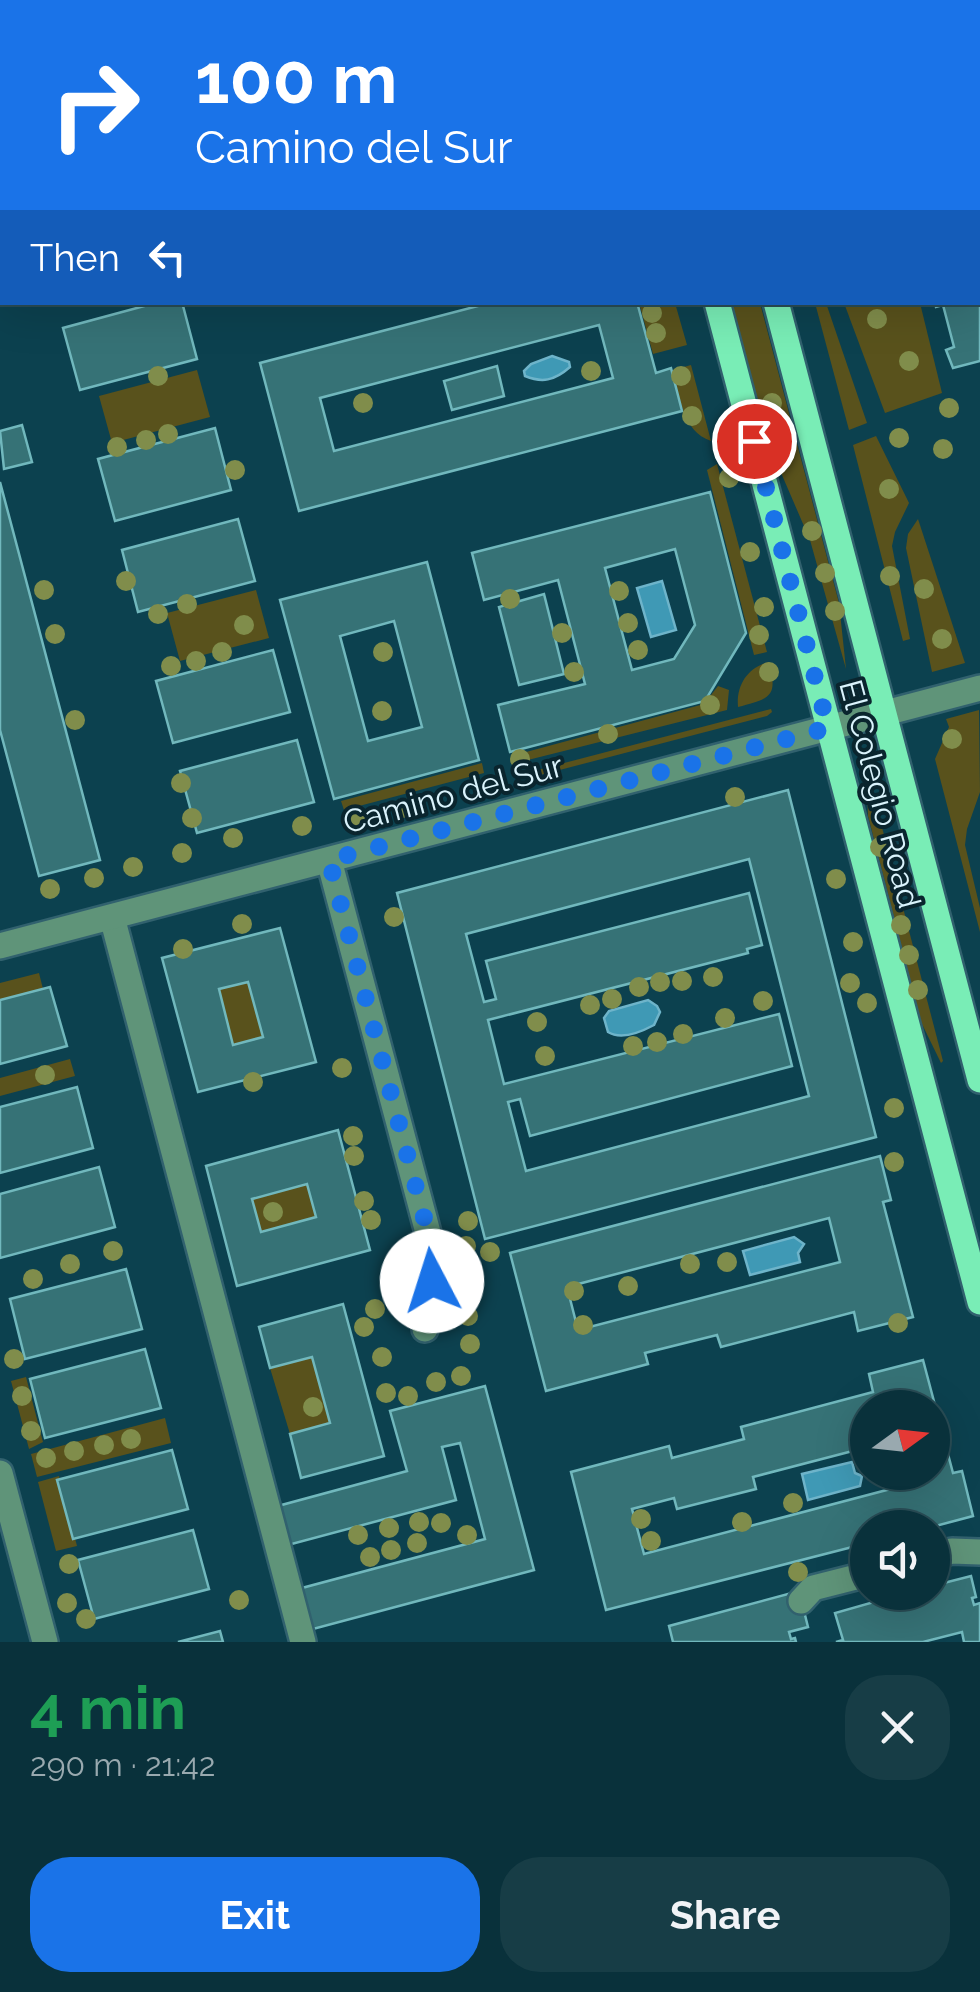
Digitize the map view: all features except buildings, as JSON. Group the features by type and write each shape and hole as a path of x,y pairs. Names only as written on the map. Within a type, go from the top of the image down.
{"main road":[{"name":"El Colegio Road","path":"719,305 980,1302"},
{"name":"El Colegio Road","path":"777,305 980,1080"}],"street":[{"name":"Camino del Sur","path":"0,946 980,688"},
{"path":"329,860 431,1244 432,1281 425,1329"},
{"path":"112,917 303,1642"},
{"path":"0,1473 45,1642"},
{"path":"950,1552 980,1552"},
{"path":"801,1600 813,1588 850,1579"}],"shaded area":[{"path":"640,305 676,305 687,345 653,354"},
{"path":"732,305 761,305 839,603 846,669 810,540 766,438"},
{"path":"816,305 827,305 867,423 849,430"},
{"path":"845,305 920,305 942,393 885,413"},
{"path":"691,365 711,441 694,429 680,402 673,370"},
{"path":"197,370 210,417 112,443 99,396"},
{"path":"876,436 909,503 892,546 910,639 903,641 853,445"},
{"path":"717,464 767,652 754,655 707,470"},
{"path":"918,519 965,663 932,672 906,548 908,534"},
{"path":"256,590 269,638 180,661 167,613"},
{"path":"769,662 773,683 769,694 738,707 745,678"},
{"path":"718,686 729,690 727,710 516,763 515,755 704,704"},
{"path":"771,709 767,716 525,779 522,774"},
{"path":"979,710 980,792 965,845 980,908 980,932 935,759 949,727 946,719"},
{"path":"482,763 484,773 344,810 341,801"},
{"path":"866,766 941,1063 921,1022 868,816"},
{"path":"39,973 43,989 0,1000 0,983"},
{"path":"248,982 263,1037 233,1045 219,989"},
{"path":"70,1059 75,1076 0,1096 0,1078"},
{"path":"307,1184 316,1217 261,1232 252,1199"},
{"path":"312,1357 330,1423 290,1434 270,1368"},
{"path":"26,1377 43,1442 29,1449 11,1381"},
{"path":"165,1418 171,1443 37,1477 31,1454"},
{"path":"59,1476 77,1546 56,1551 38,1482"}],"water":[{"path":"552,356 569,362 570,367 548,379 525,376 524,371 531,364"},
{"path":"662,581 676,630 651,637 637,588"},
{"path":"648,1000 660,1012 654,1025 625,1035 608,1032 604,1018 609,1011"},
{"path":"794,1237 804,1244 798,1253 800,1262 750,1275 743,1251"},
{"path":"850,1462 850,1489 808,1500 802,1474"}],"route":[{"path":"432,1281 431,1244 329,860 828,728 754,441"}]}
